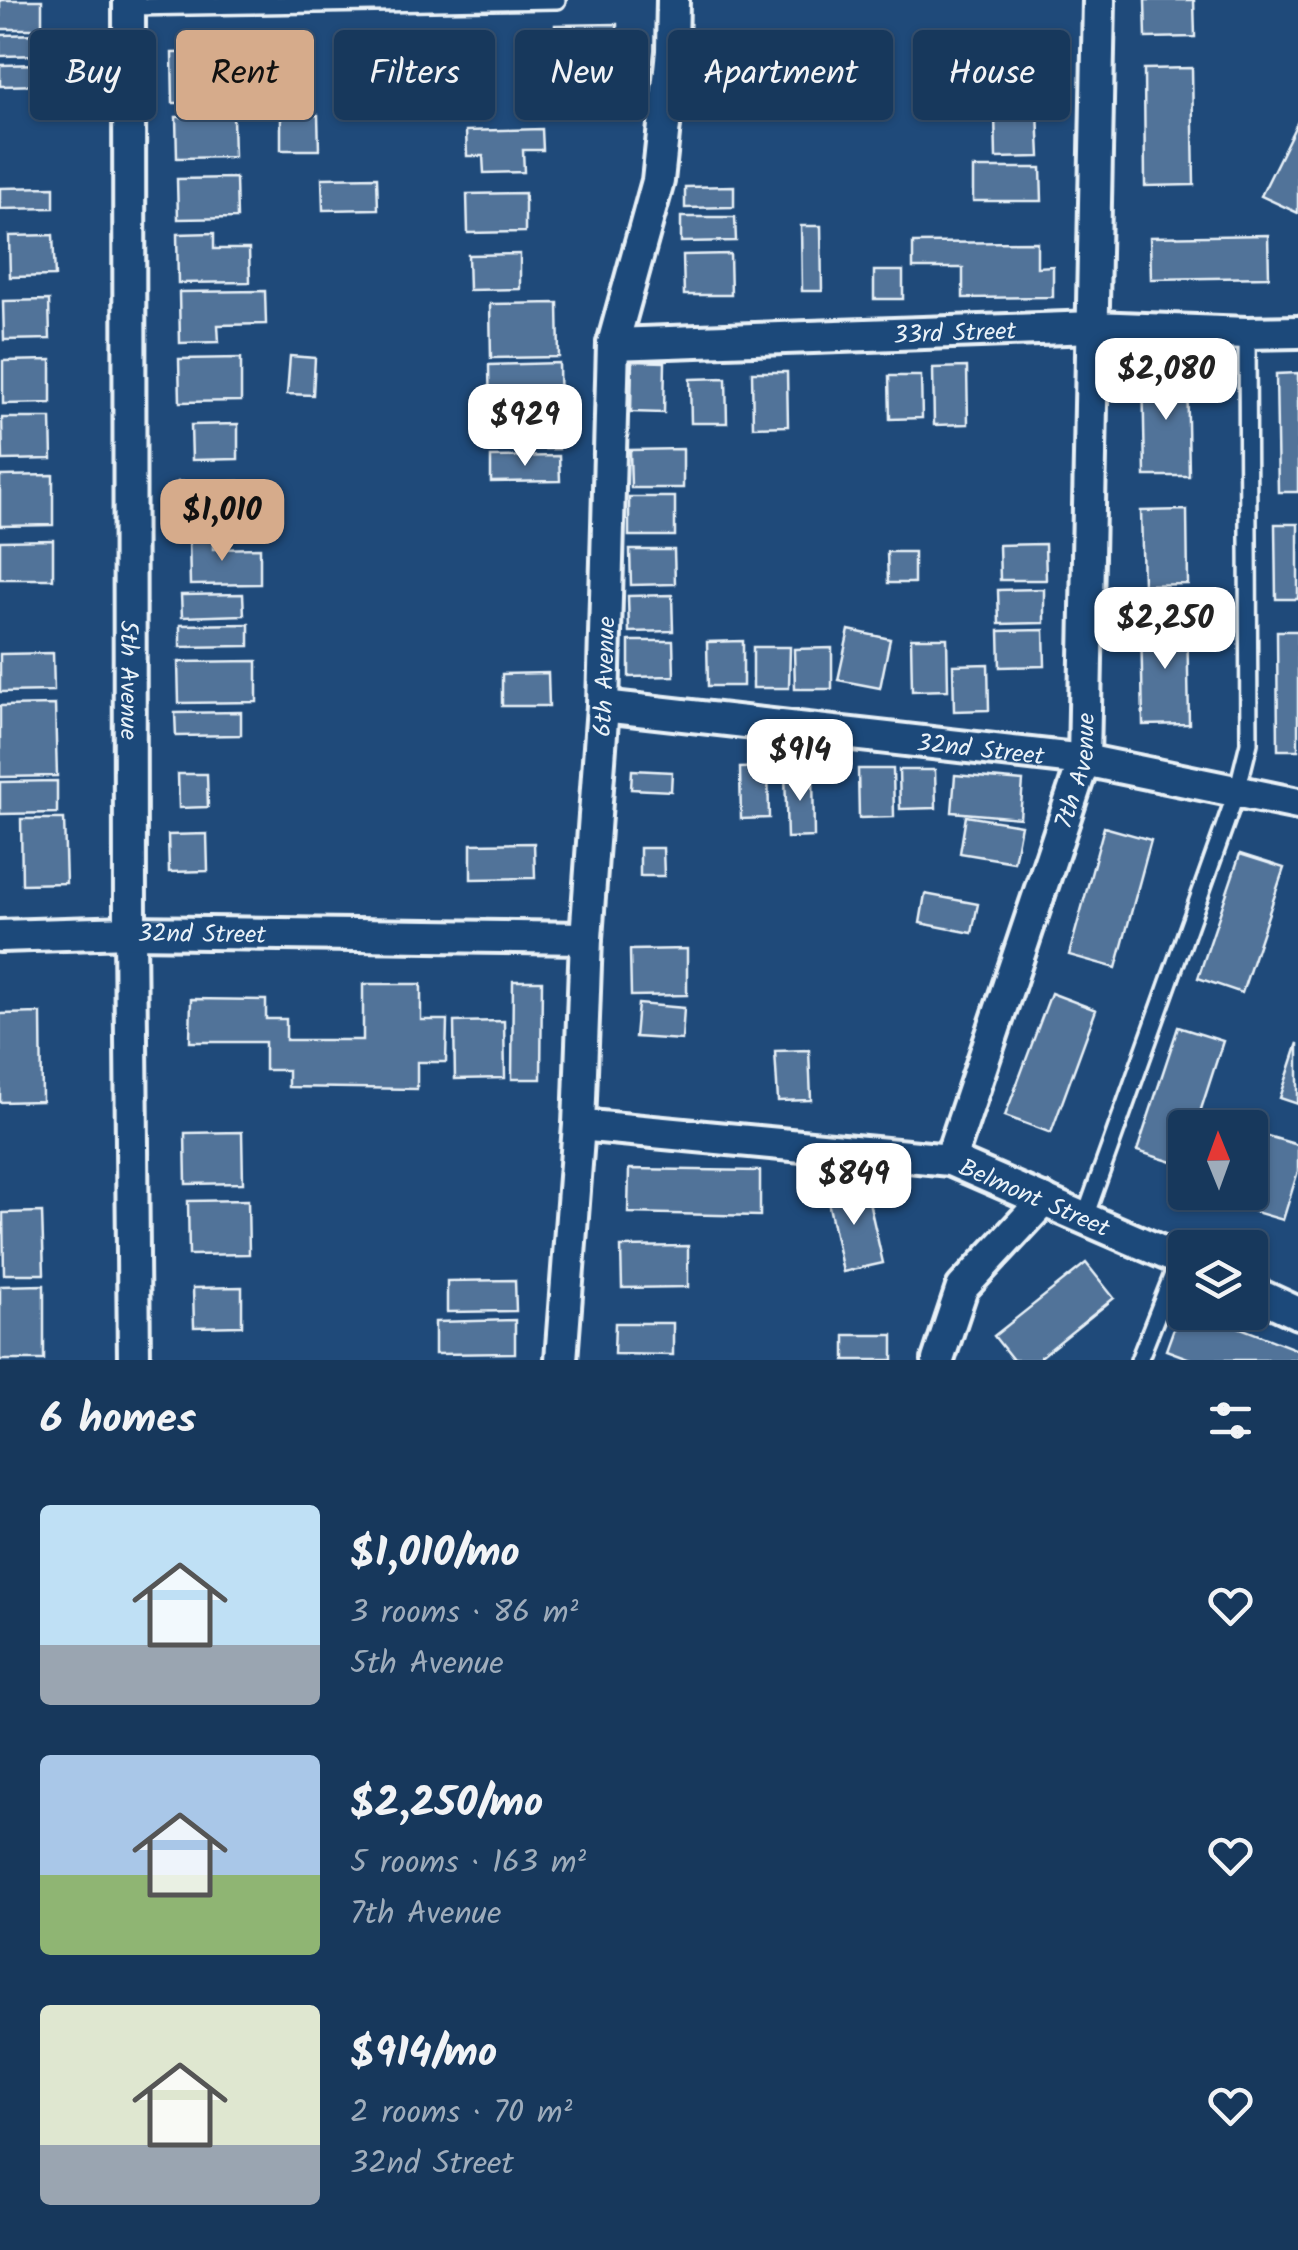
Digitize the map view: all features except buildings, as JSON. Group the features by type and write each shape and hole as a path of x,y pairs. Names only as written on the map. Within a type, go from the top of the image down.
{"street":[{"name":"6th Avenue","path":"561,1360 603,706 613,344 658,181 672,51 672,0"},
{"name":"7th Avenue","path":"950,1160 1084,760 1100,0"},
{"name":"5th Avenue","path":"129,4 134,1360"},
{"name":"33rd Street","path":"613,344 1094,326 1247,334 1298,332"},
{"name":"32nd Street","path":"603,706 1084,760 1298,804"},
{"name":"32nd Street","path":"0,936 130,932 586,938"},
{"name":"Belmont Street","path":"579,1124 950,1160 1168,1254"},
{"path":"938,1360 962,1288 1044,1200"},
{"path":"1268,1297 1296,1306"}],"lane":[{"path":"129,4 557,0"},
{"path":"1085,1217 1236,791 1249,744 1247,334"},
{"path":"1139,1360 1168,1293"}]}
